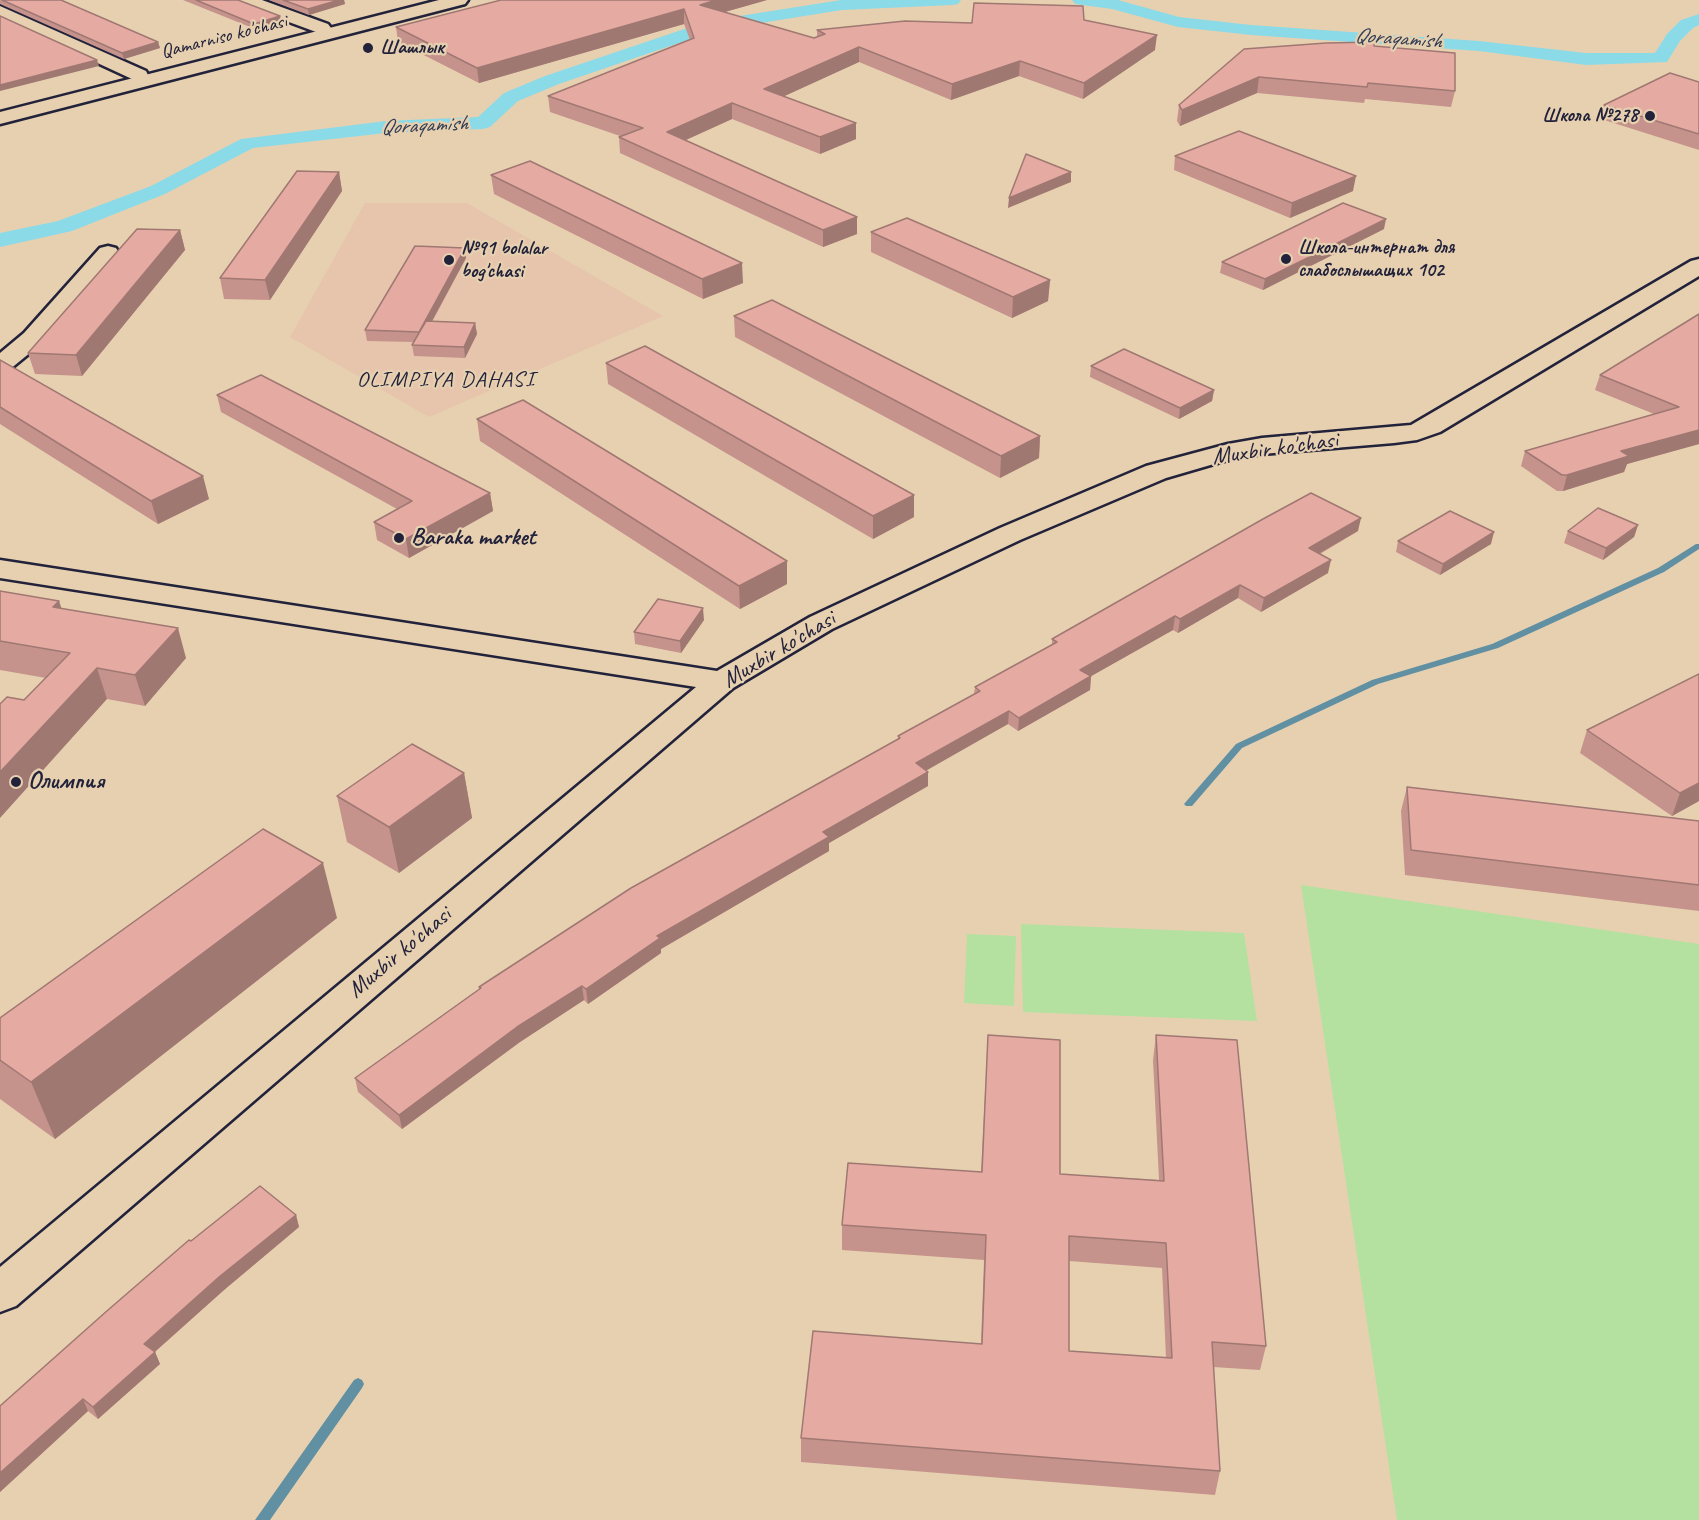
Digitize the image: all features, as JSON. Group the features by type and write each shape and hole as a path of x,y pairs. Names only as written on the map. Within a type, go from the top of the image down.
{"street":[{"path":"246,0 322,28"},
{"name":"Qamarniso ko'chasi","path":"0,111 434,0"},
{"name":"Qamarniso ko'chasi","path":"0,118 459,0"},
{"path":"4,15 139,75"},
{"path":"0,365 33,338 108,253"},
{"name":"Muxbir ko'chasi","path":"0,1293 722,681 821,623 1010,534 1156,472 1228,452 1262,446 1417,432 1431,426 1699,266"},
{"path":"0,569 722,681"}],"shaded area":[{"name":"№91 bolalar bog'chasi","path":"365,203 467,203 663,316 429,417 290,337"}],"green space":[{"path":"1301,885 1699,944 1699,1520 1397,1520"},
{"path":"1021,924 1244,933 1257,1021 1023,1012"},
{"path":"967,934 1016,936 1014,1006 964,1003"}],"building":[{"path":"2,0 61,0 158,42 122,53"},
{"path":"196,0 238,0 280,16 254,24"},
{"path":"283,0 339,0 308,9"},
{"path":"501,0 716,0 700,5 814,38 825,34 817,30 905,21 972,23 974,3 1083,6 1084,20 1157,35 1084,83 1020,61 952,84 859,47 764,89 856,123 820,137 732,103 667,132 857,217 823,230 619,137 643,128 548,96 694,38 684,9 477,68 396,27"},
{"path":"0,16 97,60 0,85"},
{"path":"1375,42 1374,46 1455,53 1455,91 1368,83 1367,87 1259,77 1182,110 1179,105 1244,49"},
{"path":"1670,73 1699,82 1699,134 1604,105"},
{"path":"1239,131 1356,176 1292,203 1175,156"},
{"path":"1026,154 1071,172 1009,198"},
{"path":"530,161 742,263 702,279 491,175"},
{"path":"297,171 339,172 265,280 220,278"},
{"path":"1343,203 1386,219 1265,279 1222,262"},
{"path":"907,218 1050,280 1013,297 871,232"},
{"path":"137,229 180,230 76,355 28,353"},
{"path":"415,246 465,248 419,332 365,330"},
{"path":"772,300 1040,436 1001,456 734,316"},
{"path":"1699,314 1699,430 1621,451 1629,456 1567,475 1562,475 1525,451 1679,407 1600,375"},
{"path":"426,321 475,323 464,347 412,345"},
{"path":"645,346 914,495 873,516 606,363"},
{"path":"1124,349 1214,390 1180,408 1091,366"},
{"path":"0,360 203,476 151,501 0,407"},
{"path":"261,375 490,493 406,539 374,522 412,501 217,395"},
{"path":"523,400 787,561 739,586 477,419"},
{"path":"1311,493 1361,518 1309,548 1331,560 1264,598 1240,585 1180,619 1175,616 1080,670 1091,676 1019,718 1009,711 916,763 928,772 823,832 829,837 657,936 660,938 586,989 582,986 517,1027 399,1115 355,1078 481,988 479,987 631,888 900,738 898,736 980,691 975,687 1057,642 1052,639"},
{"path":"1598,508 1638,525 1606,548 1568,531"},
{"path":"1450,511 1494,532 1443,564 1398,541"},
{"path":"0,591 59,601 53,607 178,628 135,675 97,668 0,772 0,704 7,697 24,700 70,653 0,641"},
{"path":"658,599 703,608 680,641 634,632"},
{"path":"1699,674 1699,783 1680,793 1587,730"},
{"path":"412,744 464,773 389,827 337,796"},
{"path":"1407,787 1699,821 1699,885 1411,850"},
{"path":"263,829 323,863 31,1082 0,1060 0,1018"},
{"path":"988,1035 1060,1040 1060,1174 1164,1181 1156,1035 1237,1040 1266,1346 1212,1342 1220,1471 801,1438 813,1331 982,1344 986,1235 842,1225 848,1163 982,1172","holes":["1069,1236 1166,1243 1172,1358 1069,1351"]},
{"path":"260,1186 296,1215 219,1277 144,1344 155,1352 93,1407 83,1399 0,1473 0,1406 189,1240 191,1241"}],"waterway":[{"name":"Qoraqamish","path":"0,240 64,226 158,190 248,143 386,127 483,123 511,97 552,80 714,25 842,5 952,0"},
{"name":"Qoraqamish","path":"1081,0 1113,4 1178,22 1251,30 1479,46 1586,59 1661,58 1673,38 1687,24 1699,19"},
{"path":"1189,804 1239,746 1375,682 1495,646 1661,570 1699,546"},
{"path":"262,1520 358,1384"}],"place":[{"name":"Шашлык","path":"368,48"},
{"name":"Школа №278","path":"1650,116"},
{"name":"Школа-интернат для слабослышащих 102","path":"1286,259"},
{"name":"№91 bolalar bog'chasi","path":"449,260"},
{"name":"Baraka market","path":"399,538"},
{"name":"Олимпия","path":"16,782"}],"district":[{"name":"OLIMPIYA DAHASI","path":"446,380"}]}
